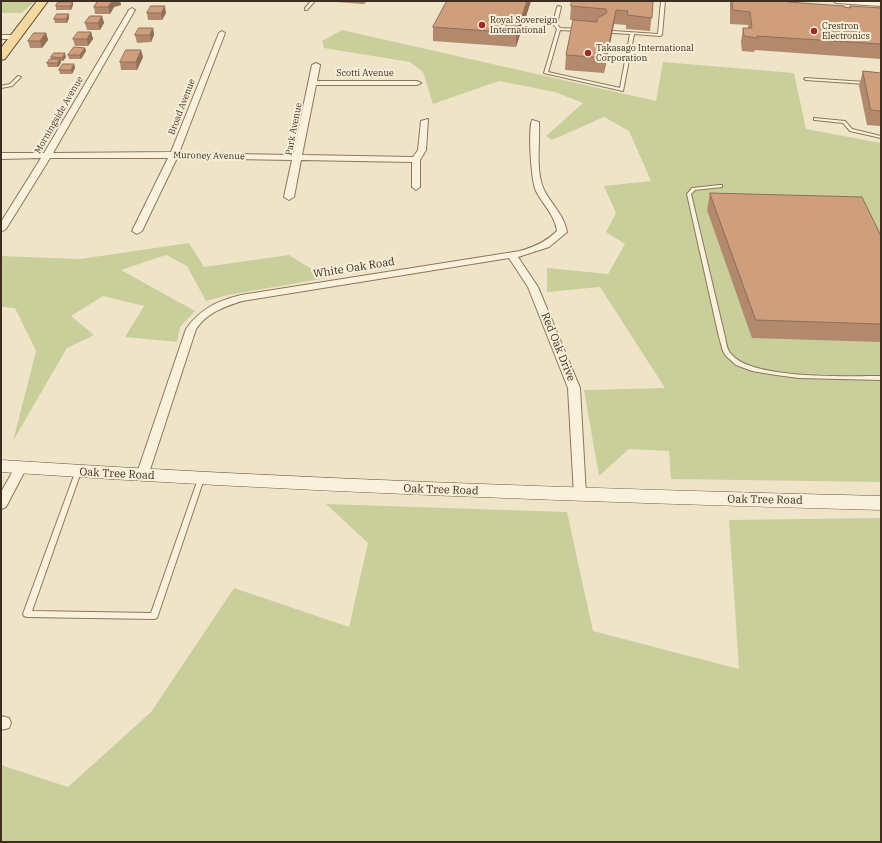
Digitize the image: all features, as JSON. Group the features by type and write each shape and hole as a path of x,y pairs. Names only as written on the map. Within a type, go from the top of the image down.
{"main road":[{"path":"1,56 43,1"}],"street":[{"path":"836,1 881,4"},
{"name":"Morningside Avenue","path":"1,229 47,156 132,10"},
{"name":"Broad Avenue","path":"137,231 174,155 222,33"},
{"path":"1,37 16,37"},
{"name":"Park Avenue","path":"289,197 316,65"},
{"name":"Scotti Avenue","path":"313,83 417,83"},
{"path":"416,187 416,160 422,150 425,121"},
{"name":"White Oak Road","path":"142,476 190,329 199,316 218,304 241,298 512,255 535,250 552,242 562,232 562,221 544,197 538,184 535,122"},
{"name":"Muroney Avenue","path":"1,156 174,155 416,160"},
{"name":"Red Oak Drive","path":"512,255 533,287 574,388 580,495"},
{"name":"Oak Tree Road","path":"1,466 201,479 580,495 881,503"},
{"path":"1,504 21,467"}],"lane":[{"path":"306,9 313,1"},
{"path":"612,32 660,35 663,1"},
{"path":"559,7 555,24 559,29 582,30"},
{"path":"559,29 546,73 622,90 632,33"},
{"path":"1,86 11,86 19,77"},
{"path":"806,78 881,84"},
{"path":"815,120 844,122 851,130 881,138"},
{"path":"720,186 694,189 689,194 728,356 744,367 776,374 881,378"},
{"path":"78,472 27,614 154,616 201,479"}],"green space":[{"path":"1,1 34,2 22,13 1,13"},
{"path":"342,30 656,101 663,62 794,73 806,129 881,143 881,482 671,479 669,451 629,449 599,476 584,390 665,388 600,287 547,292 547,268 608,274 625,244 606,232 616,213 604,186 651,181 629,131 604,117 552,140 546,136 583,103 555,92 499,81 433,104 423,72 410,62 324,48 322,41"},
{"path":"189,243 204,267 289,255 326,278 228,295 206,301 187,266 166,255 121,270 195,311 180,327 177,342 125,337 144,306 103,296 71,316 94,335 67,348 13,441 36,351 15,308 1,307 1,256 80,259"},
{"path":"326,504 567,512 593,631 739,669 729,520 881,518 881,842 1,842 1,765 68,787 151,712 234,588 349,627 368,543"}],"building":[{"path":"98,1 112,1 108,7 94,7"},
{"name":"Royal Sovereign International","path":"447,1 527,1 516,33 433,27"},
{"path":"572,1 653,1 652,18 627,15 628,11 616,10 606,58 566,55 573,20 597,22 597,18 607,13 606,9 571,6"},
{"path":"732,1 788,1 844,6 851,8 850,6 881,8 881,44 757,36 757,38 744,36 743,28 752,28 750,12 733,10"},
{"path":"58,2 73,2 70,6 56,6"},
{"path":"151,6 165,6 161,13 147,13"},
{"path":"57,14 69,14 66,19 54,19"},
{"path":"90,16 102,16 98,23 85,23"},
{"path":"139,28 153,28 150,35 135,35"},
{"path":"78,32 91,32 87,39 73,39"},
{"path":"34,33 46,33 40,41 28,41"},
{"path":"74,47 85,48 80,55 68,55"},
{"path":"126,50 141,50 136,62 120,62"},
{"path":"54,53 65,53 62,58 51,57"},
{"path":"50,59 60,59 57,63 47,63"},
{"path":"63,64 74,64 71,70 59,70"},
{"path":"863,71 881,73 881,111 871,110"},
{"path":"710,193 862,197 881,236 881,324 756,320"}],"place":[{"name":"Royal Sovereign International","path":"482,25"},
{"name":"Crestron Electronics","path":"814,31"},
{"name":"Takasago International Corporation","path":"588,53"}]}
